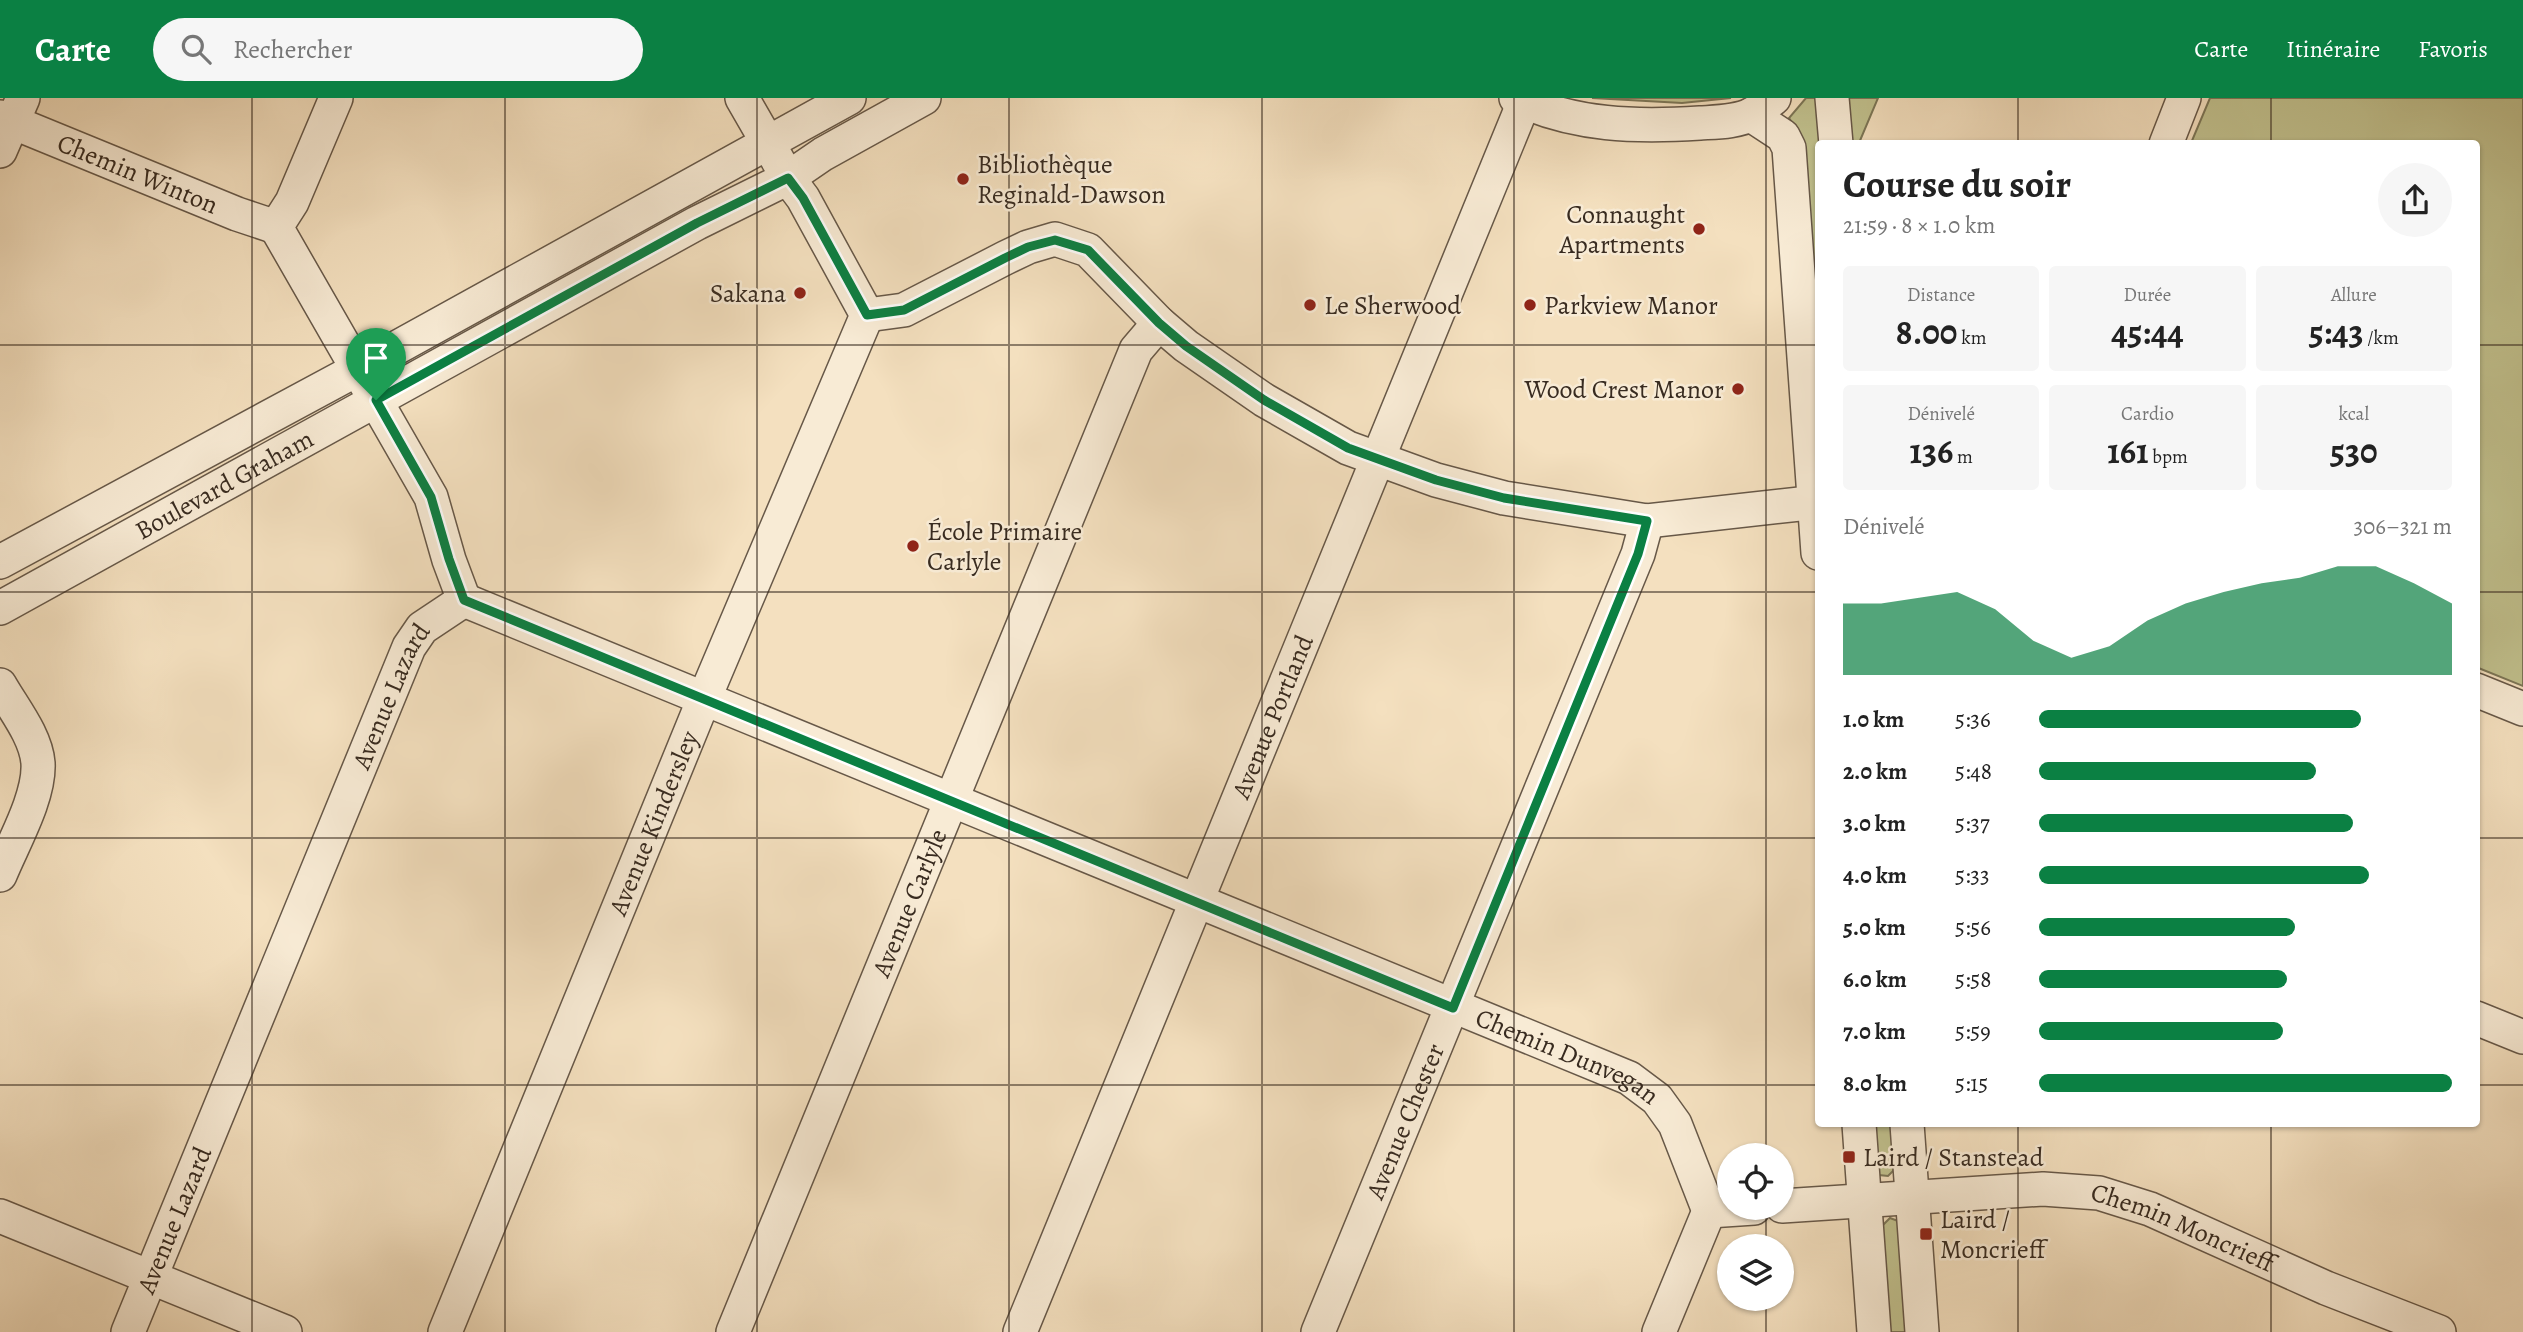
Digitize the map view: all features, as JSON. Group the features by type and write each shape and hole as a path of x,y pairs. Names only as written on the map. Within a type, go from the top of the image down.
{"street":[{"path":"336,98 292,202 276,227 431,497 464,600"},
{"path":"742,98 788,178 803,198 867,315 904,310 1028,247 1055,240 1088,250 1159,323 1186,346 1264,400 1324,436 1379,460 1436,480 1504,498 1647,521 1815,502"},
{"name":"Boulevard Graham","path":"0,562 358,369 849,98"},
{"name":"Boulevard Graham","path":"0,608 697,223 788,178 823,154 924,98"},
{"path":"1832,98 1836,140"},
{"path":"2168,140 2184,98"},
{"path":"1520,100 1555,114 1589,121 1650,126 1717,122 1762,106 1789,148 1815,489"},
{"name":"Avenue Portland","path":"1020,1332 1379,460 1520,100"},
{"name":"Chemin Winton","path":"9,122 237,214 276,227"},
{"name":"Avenue Kindersley","path":"445,1332 705,698 867,315"},
{"name":"Avenue Carlyle","path":"733,1332 1136,350 1159,323"},
{"name":"Avenue Chester","path":"1318,1332 1638,554 1647,521"},
{"name":"Chemin Dunvegan","path":"464,600 1629,1078 1657,1099 1675,1124 1709,1211"},
{"name":"Avenue Lazard","path":"128,1332 409,647 422,628 464,600"},
{"path":"0,685 31,738 38,762 35,792 0,875"},
{"path":"2480,692 2523,709"},
{"path":"2480,1020 2523,1037"},
{"path":"1859,1127 1874,1332"},
{"path":"1907,1127 1922,1332"},
{"name":"Chemin Moncrieff","path":"1912,1196 2043,1189 2099,1193 2150,1209 2326,1288 2439,1332"},
{"path":"1794,1205 1912,1196"},
{"path":"1659,1332 1709,1211 1717,1210"},
{"path":"0,1216 285,1332"}],"green space":[{"path":"1592,98 1731,98 1682,103"},
{"path":"1806,98 1821,98 1824,140 1815,140 1815,337 1797,130 1789,118"},
{"path":"1832,98 1878,98 1860,140 1836,140"},
{"path":"2210,98 2523,98 2523,686 2480,669 2480,140 2192,140"},
{"path":"1872,1127 1893,1127 1895,1169 1888,1176 1879,1175"},
{"path":"1890,1218 1898,1221 1909,1332 1889,1332 1882,1226"}],"place":[{"name":"Bibliothèque Reginald-Dawson","path":"963,179"},
{"name":"Connaught Apartments","path":"1699,229"},
{"name":"Sakana","path":"800,293"},
{"name":"Le Sherwood","path":"1310,305"},
{"name":"Parkview Manor","path":"1530,305"},
{"name":"Wood Crest Manor","path":"1738,389"},
{"name":"École Primaire Carlyle","path":"913,546"},
{"name":"Laird / Stanstead","path":"1849,1157"},
{"name":"Laird / Moncrieff","path":"1926,1234"}],"route":[{"path":"788,178 803,198 867,315 904,310 1028,247 1055,240 1074,245 1088,250 1159,323 1186,346 1264,400 1348,448 1436,480 1504,498 1647,521 1638,554 1453,1008 464,600 431,497 376,400 697,223 788,178"}]}
